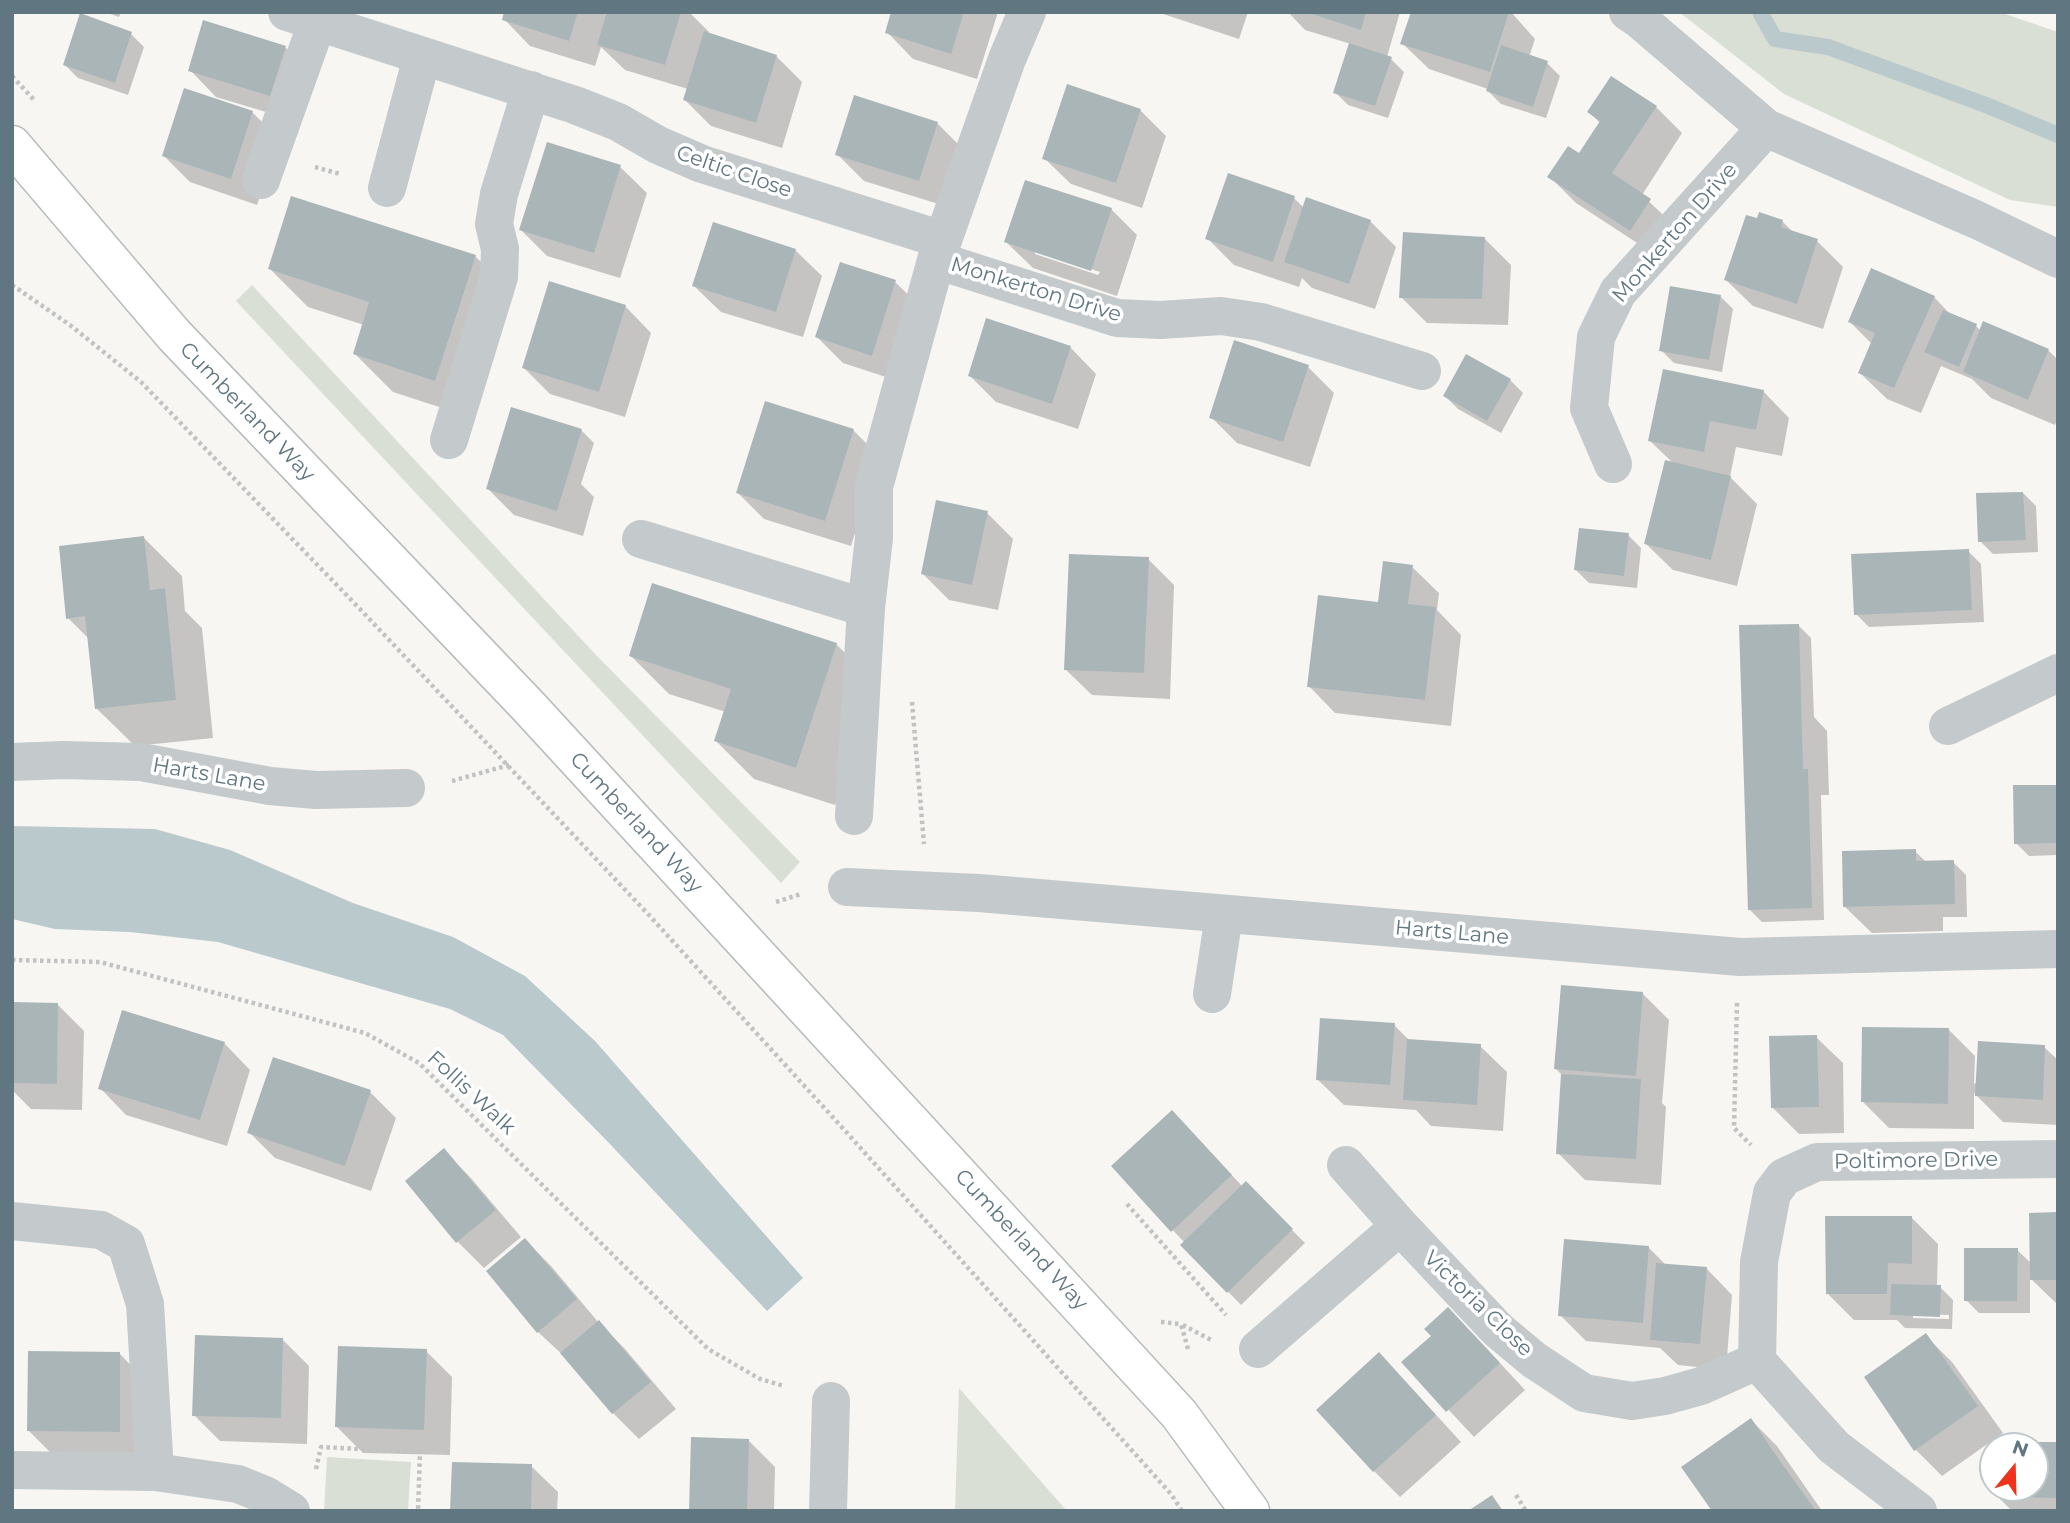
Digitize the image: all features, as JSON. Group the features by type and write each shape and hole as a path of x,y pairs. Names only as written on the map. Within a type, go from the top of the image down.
{"main road":[{"name":"Cumberland Way","path":"12,145 174,335 529,708 1170,1404 1250,1511"}],"street":[{"name":"Monkerton Drive","path":"854,817 866,608 874,538 874,487 940,250 1007,59 1027,12"},
{"path":"1628,12 1766,128 1977,220 2058,259"},
{"name":"Celtic Close","path":"261,180 302,17 531,90 618,122 658,145 702,164 940,250"},
{"path":"387,188 422,57"},
{"path":"449,440 499,278 500,249 494,224 499,194 531,90"},
{"name":"Monkerton Drive","path":"1613,464 1589,408 1596,337 1618,292 1766,128"},
{"name":"Monkerton Drive","path":"940,250 1117,318 1160,320 1221,316 1261,321 1422,371"},
{"path":"640,539 866,608"},
{"path":"1948,726 2058,673"},
{"name":"Harts Lane","path":"12,762 141,762 270,786 316,790 406,788"},
{"name":"Harts Lane","path":"846,887 942,891 1740,957 2058,948"},
{"path":"1212,994 1224,915"},
{"name":"Poltimore Drive","path":"1784,1177 1817,1162 2058,1159"},
{"name":"Victoria Close","path":"1346,1166 1498,1330 1534,1360 1584,1393 1632,1401 1665,1396 1701,1386 1756,1361"},
{"path":"1784,1177 1772,1193 1759,1262 1756,1361 1834,1447 1918,1511"},
{"path":"12,1221 101,1230 126,1244 145,1304 155,1472"},
{"path":"1258,1349 1400,1226"},
{"path":"828,1511 831,1401"},
{"path":"12,1470 155,1472 238,1484 265,1495 291,1511"}],"path":[{"path":"12,285 70,325 141,382 509,765 830,1114 1171,1494 1182,1511"},
{"path":"406,788 466,779 509,765"},
{"name":"Follis Walk","path":"12,960 100,962 365,1033 419,1063 438,1080 708,1349 760,1379 831,1401"},
{"path":"1737,999 1734,1128 1784,1177"},
{"path":"1126,1204 1258,1349"},
{"path":"1191,1360 1181,1324 1223,1346 1258,1349"},
{"path":"315,1472 321,1447 420,1452 418,1511"},
{"path":"1516,1495 1526,1511"}],"shaded area":[{"path":"1679,12 1999,12 2058,32 2058,207 2010,200 1784,94"},
{"path":"252,285 596,655 800,862 781,883 236,301"},
{"path":"12,826 155,829 230,850 353,903 453,937 525,976 595,1041 803,1278 767,1311 503,1035 450,1009 218,942 130,932 55,929 12,919"},
{"path":"959,1388 1067,1511 955,1511"},
{"path":"327,1457 411,1462 408,1511 324,1511"}],"building":[{"path":"504,12 578,12 569,41 502,20"},
{"path":"607,12 681,12 665,65 597,45"},
{"path":"891,12 964,12 951,54 885,33"},
{"path":"1306,12 1366,12 1361,30"},
{"path":"1411,12 1509,12 1490,72 1400,44"},
{"path":"80,13 132,32 115,83 63,65"},
{"path":"203,20 286,46 270,96 188,71"},
{"path":"704,31 777,55 756,123 683,100"},
{"path":"1349,43 1392,57 1375,106 1333,93"},
{"path":"1501,45 1548,61 1533,107 1486,91"},
{"path":"1611,76 1657,106 1612,173 1651,199 1630,231 1547,177 1568,146 1579,153 1600,121 1587,112"},
{"path":"1067,84 1141,109 1116,183 1042,159"},
{"path":"184,88 253,111 231,179 162,156"},
{"path":"854,95 938,122 919,181 835,155"},
{"path":"547,142 621,165 594,253 519,230"},
{"path":"1228,173 1295,196 1273,262 1205,239"},
{"path":"1025,180 1112,208 1091,271 1004,242"},
{"path":"291,196 476,255 435,381 353,354 369,302 268,269"},
{"path":"1306,197 1371,220 1349,284 1284,262"},
{"path":"1759,212 1783,220 1781,227 1818,239 1797,304 1724,280 1746,215 1757,218"},
{"path":"713,222 796,249 776,312 692,286"},
{"path":"1403,232 1485,237 1482,299 1399,298"},
{"path":"840,262 896,280 872,356 815,337"},
{"path":"1871,268 1935,296 1894,388 1858,373 1875,333 1848,322"},
{"path":"549,281 626,305 599,392 522,368"},
{"path":"1670,286 1721,295 1709,360 1659,351"},
{"path":"1943,310 1977,324 1959,367 1924,352"},
{"path":"986,318 1071,346 1052,404 968,376"},
{"path":"1983,321 2049,349 2028,400 1963,372"},
{"path":"1234,340 1309,365 1283,442 1209,418"},
{"path":"1466,354 1511,379 1487,421 1443,396"},
{"path":"1663,369 1764,390 1756,430 1710,421 1704,452 1648,441"},
{"path":"765,401 854,429 825,521 736,493"},
{"path":"511,407 582,429 557,511 486,489"},
{"path":"1665,460 1731,476 1711,560 1644,544"},
{"path":"2023,492 2026,540 1978,542 1976,493"},
{"path":"936,500 988,511 972,585 921,574"},
{"path":"1579,528 1629,533 1624,576 1574,570"},
{"path":"144,536 150,590 165,588 176,700 95,709 85,616 66,619 59,546"},
{"path":"1969,549 1972,610 1854,615 1851,554"},
{"path":"1069,554 1149,557 1144,673 1064,670"},
{"path":"1383,561 1413,565 1408,604 1436,607 1425,700 1307,687 1318,595 1378,602"},
{"path":"652,583 837,643 796,768 714,741 731,689 629,656"},
{"path":"1799,624 1803,769 1808,769 1812,908 1748,910 1739,625"},
{"path":"2013,785 2058,785 2058,843 2014,844"},
{"path":"1916,849 1916,861 1954,860 1955,904 1843,907 1842,851"},
{"path":"1561,985 1643,992 1636,1076 1554,1069"},
{"path":"12,1002 58,1003 57,1084 12,1083"},
{"path":"122,1010 225,1042 200,1120 98,1089"},
{"path":"1320,1018 1395,1023 1390,1085 1316,1080"},
{"path":"1862,1027 1949,1028 1948,1104 1861,1102"},
{"path":"1817,1035 1819,1107 1771,1108 1769,1036"},
{"path":"1407,1039 1481,1044 1477,1105 1403,1100"},
{"path":"1978,1041 2045,1045 2043,1100 1975,1096"},
{"path":"273,1057 371,1090 345,1166 247,1133"},
{"path":"1561,1074 1641,1079 1636,1159 1556,1154"},
{"path":"1172,1110 1232,1175 1171,1232 1111,1166"},
{"path":"444,1148 496,1210 456,1243 405,1181"},
{"path":"1246,1181 1293,1229 1227,1293 1180,1245"},
{"path":"2058,1212 2058,1280 2030,1280 2029,1213"},
{"path":"1825,1216 1912,1216 1912,1264 1888,1263 1887,1294 1826,1294"},
{"path":"525,1238 577,1299 537,1333 486,1271"},
{"path":"1564,1239 1649,1246 1643,1323 1558,1316"},
{"path":"1964,1248 2018,1248 2017,1301 1964,1301"},
{"path":"1656,1263 1707,1267 1700,1344 1650,1340"},
{"path":"1891,1284 1941,1285 1940,1317 1890,1315"},
{"path":"1448,1307 1500,1363 1446,1412 1401,1362 1431,1336 1424,1329"},
{"path":"599,1320 651,1382 612,1414 560,1353"},
{"path":"1926,1333 1978,1406 1914,1451 1864,1377"},
{"path":"195,1335 283,1338 281,1418 192,1416"},
{"path":"338,1346 427,1349 424,1430 335,1427"},
{"path":"28,1351 120,1352 120,1432 27,1431"},
{"path":"1379,1352 1436,1415 1373,1472 1316,1410"},
{"path":"1751,1418 1816,1511 1712,1511 1681,1467"},
{"path":"691,1437 749,1439 747,1511 689,1511"},
{"path":"2049,1442 2058,1442 2058,1498 2049,1498"},
{"path":"452,1462 532,1464 531,1511 450,1511"},
{"path":"1492,1495 1503,1511 1468,1511"}],"waterway":[{"path":"1760,12 1775,39 1828,47 1986,105 2058,135"}]}
